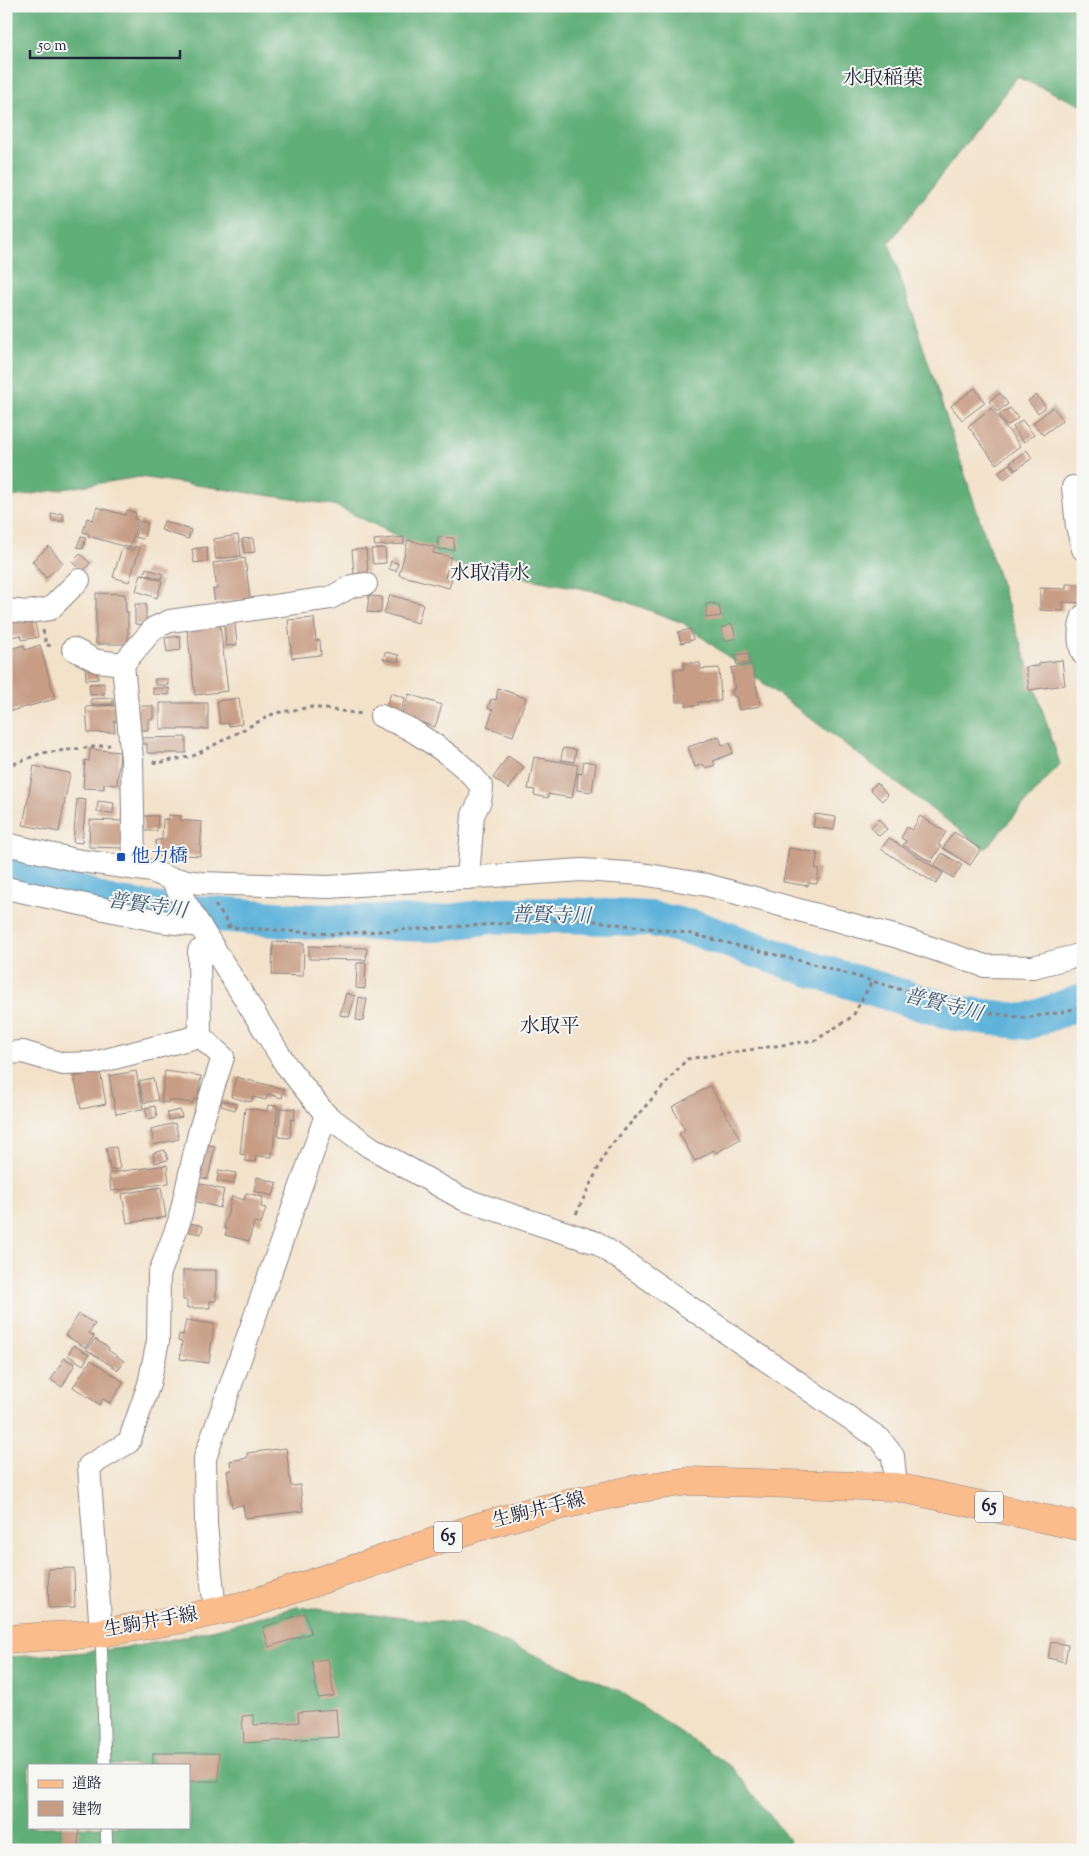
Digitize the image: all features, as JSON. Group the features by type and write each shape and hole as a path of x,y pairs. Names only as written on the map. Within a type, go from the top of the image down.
{"main road":[{"name":"生駒井手線","path":"6,1639 101,1633 250,1604 469,1530 530,1512 636,1489 689,1480 896,1487 1083,1527"}],"street":[{"path":"1073,487 1077,526 1083,549"},
{"path":"6,610 28,612 50,609 79,580"},
{"path":"134,868 132,759 123,664 154,628 170,621 330,598 352,586 366,584"},
{"path":"1083,616 1080,624 1080,647 1083,654"},
{"path":"72,649 97,661 123,664"},
{"path":"381,716 416,732 456,762 476,779 482,788 480,801 473,816 468,878"},
{"path":"6,844 75,860 152,871 177,888 286,1065 326,1116 370,1147 463,1199 597,1243 880,1438 893,1456 896,1487"},
{"path":"177,888 201,883 329,887 582,870 642,874 707,885 898,937 985,966 1032,967 1083,954"},
{"path":"6,888 160,921 198,922"},
{"path":"101,1633 89,1466 129,1442 149,1384 158,1340 159,1274 179,1222 200,1128 223,1057 200,1036 199,951 214,948"},
{"path":"6,1053 23,1052 63,1064 94,1063 200,1036"},
{"path":"215,1611 206,1525 205,1458 326,1116"}],"lane":[{"path":"101,1633 105,1764"},
{"path":"106,1828 107,1850"}],"path":[{"path":"38,610 46,645 72,649"},
{"path":"6,767 42,753 114,744 132,759 157,763 193,756 275,713 312,707 381,716"},
{"path":"198,922 334,934 580,919 687,933 821,966 970,1010 1024,1018 1063,1012 1083,1006"},
{"path":"568,1233 607,1150 687,1059 816,1040 853,1016 872,981"}],"green space":[{"path":"6,6 1083,6 1083,106 1017,77 889,243 1060,764 985,849 683,623 600,592 459,566 334,505 140,477 6,498"},
{"path":"297,1607 461,1624 620,1691 733,1768 789,1840 790,1850 6,1850 6,1657 108,1650 201,1633"}],"building":[{"path":"975,388 985,403 962,420 951,406"},
{"path":"1000,393 1008,404 997,412 989,401"},
{"path":"1036,395 1046,407 1038,413 1028,401"},
{"path":"1053,407 1063,420 1043,435 1033,423"},
{"path":"991,408 1020,446 996,464 968,426"},
{"path":"1010,408 1018,418 1007,426 999,415"},
{"path":"1022,420 1034,435 1024,442 1013,427"},
{"path":"1027,450 1032,458 1016,470 1010,463"},
{"path":"1009,464 1015,471 1004,479 998,472"},
{"path":"97,507 125,515 127,510 136,513 134,519 138,520 130,548 88,536 89,534 83,532 87,518 93,520"},
{"path":"63,513 64,521 52,521 51,514"},
{"path":"140,521 148,523 143,539 135,537"},
{"path":"164,521 191,530 188,539 161,530"},
{"path":"238,535 241,556 216,559 213,539"},
{"path":"81,536 86,537 83,549 77,547"},
{"path":"404,537 404,544 375,546 374,540"},
{"path":"438,537 454,538 454,550 437,549"},
{"path":"253,538 255,552 244,553 242,539"},
{"path":"408,540 435,547 433,553 451,557 445,577 452,579 449,588 399,575"},
{"path":"49,546 63,563 46,578 32,561"},
{"path":"134,546 140,548 129,582 113,577 122,548 132,551"},
{"path":"207,547 208,561 194,563 192,549"},
{"path":"385,548 386,563 373,564 371,549"},
{"path":"366,549 368,572 354,574 352,550"},
{"path":"80,554 90,563 82,572 72,562"},
{"path":"245,558 250,598 215,603 213,589 217,589 213,563"},
{"path":"391,561 398,563 396,571 389,569"},
{"path":"146,568 163,574 161,579 144,574"},
{"path":"141,574 162,581 157,598 136,591"},
{"path":"1066,584 1080,584 1080,603 1063,602 1063,611 1040,610 1040,588 1066,589"},
{"path":"96,593 125,594 126,612 128,612 128,644 96,644"},
{"path":"390,595 423,604 418,623 384,613"},
{"path":"369,596 382,597 381,613 367,612"},
{"path":"715,603 715,605 719,605 721,616 706,618 706,604"},
{"path":"135,604 146,604 146,625 135,624"},
{"path":"314,618 316,641 320,640 321,655 292,658 288,620"},
{"path":"34,619 38,637 22,640 21,635 11,637 7,620"},
{"path":"235,623 237,645 226,646 224,624"},
{"path":"732,624 736,638 725,641 721,628"},
{"path":"220,625 228,691 195,695 187,629"},
{"path":"691,629 693,640 681,643 678,632"},
{"path":"180,636 181,650 167,652 165,638"},
{"path":"24,645 25,650 40,645 55,699 11,711 9,703 6,704 6,650"},
{"path":"385,652 399,655 398,662 383,659"},
{"path":"748,653 750,662 737,665 735,655"},
{"path":"1062,660 1065,685 1029,690 1026,667"},
{"path":"684,663 700,663 701,669 719,668 721,701 698,702 699,705 686,706 686,702 676,702 674,670 684,669"},
{"path":"752,664 760,706 739,710 736,696 733,696 732,689 735,689 731,668"},
{"path":"97,665 98,679 86,680 85,666"},
{"path":"155,679 168,679 168,685 155,685"},
{"path":"104,683 104,694 90,695 89,684"},
{"path":"153,688 169,688 169,695 153,694"},
{"path":"498,688 526,698 513,736 487,727 493,710 488,708 491,699 496,700"},
{"path":"391,693 405,698 398,718 384,713"},
{"path":"409,694 442,705 435,727 401,716"},
{"path":"113,698 113,704 91,705 91,699"},
{"path":"239,698 242,724 229,726 228,723 220,724 217,701"},
{"path":"160,703 208,703 208,729 160,729"},
{"path":"116,705 117,721 114,721 115,732 88,733 86,707"},
{"path":"135,706 153,706 153,719 148,719 148,730 135,730"},
{"path":"719,736 722,745 730,743 733,753 713,761 715,765 705,768 703,764 695,767 688,747"},
{"path":"186,737 186,753 147,753 147,744 141,744 141,738"},
{"path":"563,748 576,750 574,762 561,760"},
{"path":"90,749 120,752 117,785 104,784 104,789 83,788 85,760 89,761"},
{"path":"508,756 524,767 509,789 493,778"},
{"path":"534,757 578,765 572,798 548,794 548,798 534,795 535,790 528,789"},
{"path":"584,761 596,763 592,792 577,790 578,773 582,774"},
{"path":"34,766 70,773 59,832 23,825"},
{"path":"877,783 888,795 882,801 870,789"},
{"path":"77,799 86,800 82,843 73,842"},
{"path":"98,801 114,803 113,813 97,812"},
{"path":"815,814 836,817 834,830 813,827"},
{"path":"168,815 181,816 180,820 202,822 200,856 169,854 168,857 155,856 156,840 162,840 163,819 168,819"},
{"path":"143,816 158,816 157,831 143,831"},
{"path":"920,816 946,832 938,845 941,846 931,862 903,845 906,841 901,838 907,827 912,830"},
{"path":"879,819 887,829 879,836 871,827"},
{"path":"90,820 124,821 123,848 89,847"},
{"path":"954,832 981,849 970,865 943,848"},
{"path":"889,838 943,873 936,884 881,849"},
{"path":"789,848 818,853 815,868 819,869 817,884 808,883 808,886 783,882"},
{"path":"942,853 962,865 954,878 934,866"},
{"path":"273,942 304,943 303,976 272,975"},
{"path":"309,946 367,948 366,960 309,959"},
{"path":"357,963 366,963 365,989 356,988"},
{"path":"346,993 355,996 349,1017 340,1015"},
{"path":"359,997 367,999 363,1021 356,1020"},
{"path":"100,1071 106,1104 81,1109 74,1077"},
{"path":"136,1071 143,1109 116,1114 109,1076"},
{"path":"165,1071 201,1076 198,1099 194,1099 193,1103 168,1100 168,1103 161,1102"},
{"path":"236,1077 284,1089 282,1098 268,1094 266,1100 253,1097 251,1102 231,1097"},
{"path":"153,1078 158,1100 144,1103 139,1081"},
{"path":"710,1086 740,1139 716,1153 714,1150 695,1161 679,1133 685,1130 672,1107"},
{"path":"222,1100 237,1104 235,1110 221,1106"},
{"path":"268,1105 278,1106 272,1157 256,1156 255,1162 245,1161 246,1155 240,1154 245,1108 267,1111"},
{"path":"155,1106 157,1117 148,1119 145,1108"},
{"path":"280,1108 295,1109 294,1120 291,1119 290,1138 278,1137"},
{"path":"180,1110 182,1117 169,1120 167,1113"},
{"path":"175,1123 179,1139 154,1145 151,1129"},
{"path":"204,1144 215,1146 208,1179 198,1177"},
{"path":"116,1147 120,1169 110,1170 106,1148"},
{"path":"165,1150 168,1160 155,1163 153,1153"},
{"path":"167,1165 169,1183 111,1191 109,1173"},
{"path":"219,1170 236,1173 234,1184 217,1181"},
{"path":"257,1177 277,1183 273,1196 254,1191"},
{"path":"199,1183 224,1190 220,1208 194,1201"},
{"path":"161,1187 166,1217 127,1223 122,1194"},
{"path":"246,1193 263,1197 261,1207 266,1208 261,1224 254,1222 249,1241 225,1235 227,1229 224,1228 232,1196 244,1200"},
{"path":"186,1222 203,1226 201,1234 185,1231"},
{"path":"183,1270 216,1270 216,1301 210,1301 210,1308 187,1308 187,1300 183,1300"},
{"path":"79,1314 95,1324 89,1333 94,1336 86,1348 65,1335"},
{"path":"186,1320 214,1324 209,1363 180,1359 182,1342 178,1341 179,1334 183,1335"},
{"path":"95,1339 124,1361 118,1370 87,1350"},
{"path":"74,1345 89,1355 83,1365 68,1355"},
{"path":"64,1358 75,1364 62,1387 51,1380"},
{"path":"91,1360 124,1382 110,1403 103,1399 100,1405 73,1387"},
{"path":"286,1448 291,1486 300,1485 303,1511 245,1518 243,1505 232,1507 227,1471 231,1470 230,1461 247,1458 247,1453"},
{"path":"74,1568 75,1607 49,1608 48,1569"},
{"path":"305,1613 311,1633 269,1647 263,1627"},
{"path":"1051,1642 1068,1645 1065,1662 1048,1658"},
{"path":"328,1659 334,1696 318,1698 312,1661"},
{"path":"336,1709 338,1737 244,1743 242,1716 253,1715 254,1725 299,1722 298,1712"},
{"path":"153,1753 219,1753 219,1781 190,1781 190,1764 153,1764"},
{"path":"62,1828 79,1828 78,1850 61,1850"}],"waterway":[{"name":"普賢寺川","path":"6,873 73,890 107,903 175,913 217,914 299,921 437,924 492,916 565,915 652,919 697,929 817,971 955,1013 1026,1022 1083,1001"}],"place":[{"name":"他力橋","path":"121,857"}],"district":[{"name":"水取稲葉","path":"883,79"},
{"name":"水取清水","path":"490,574"},
{"name":"水取平","path":"550,1027"}]}
